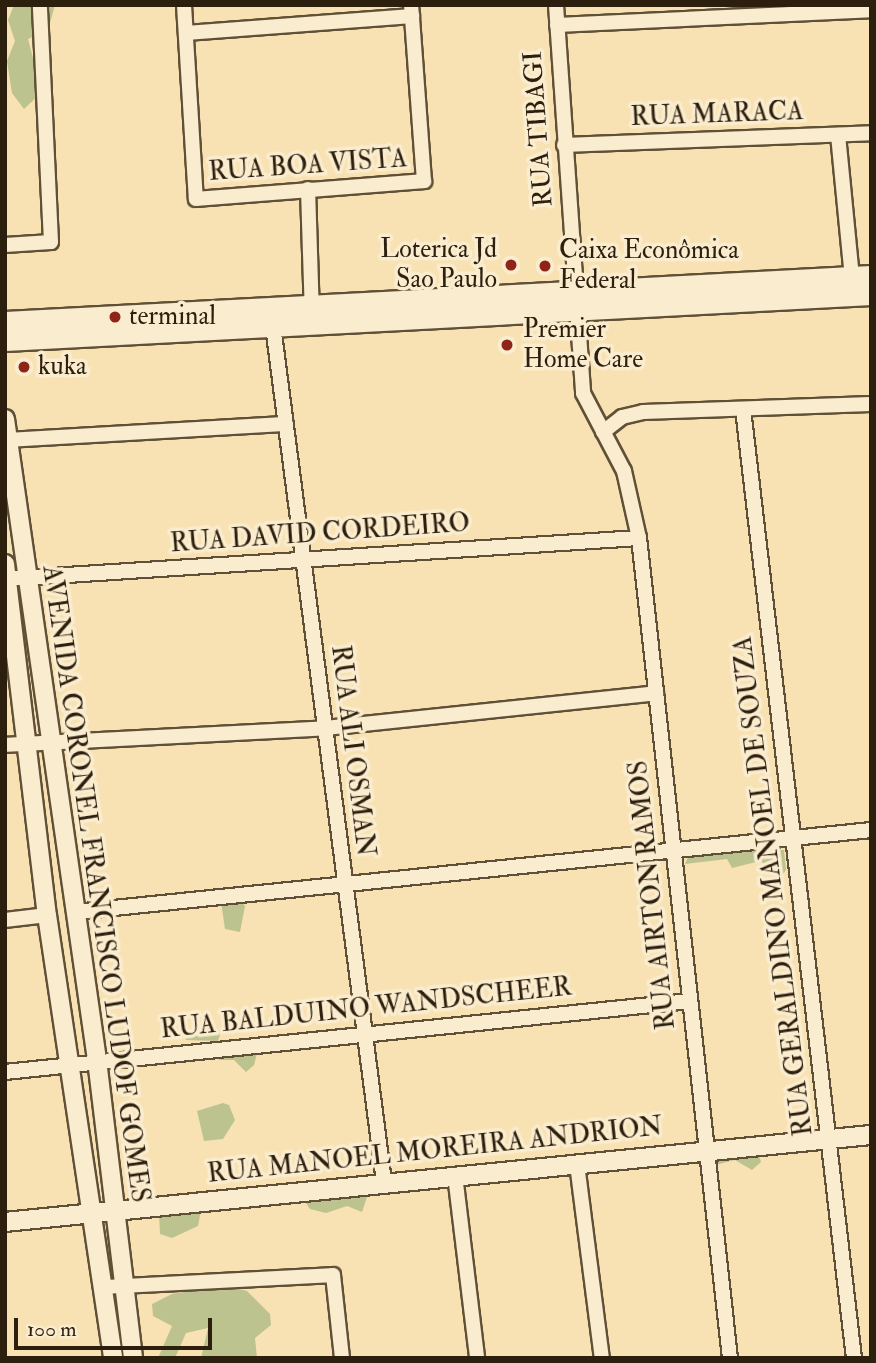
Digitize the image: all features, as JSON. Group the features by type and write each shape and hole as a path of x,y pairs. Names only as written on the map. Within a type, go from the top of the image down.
{"main road":[{"path":"5,340 862,277"},
{"path":"575,300 871,294"},
{"path":"5,322 272,319"}],"street":[{"path":"5,245 51,242 40,5"},
{"path":"184,5 186,33 411,10"},
{"name":"RUA TIBAGI","path":"556,5 583,393 603,432"},
{"name":"RUA BOA VISTA","path":"186,33 197,199 424,181 411,10"},
{"path":"557,25 871,10"},
{"name":"RUA MARACA","path":"564,145 871,133"},
{"path":"838,135 862,277"},
{"path":"308,189 312,316"},
{"name":"RUA ALI OSMAN","path":"272,319 384,1181"},
{"path":"603,432 622,418 643,412 870,404 871,410"},
{"name":"RUA GERALDINO MANOEL DE SOUZA","path":"743,409 854,1358"},
{"name":"AVENIDA CORONEL FRANCISCO LUDOF GOMES","path":"5,419 97,1060 133,1358"},
{"path":"7,440 286,424"},
{"name":"RUA AIRTON RAMOS","path":"603,432 624,471 639,538 730,1358"},
{"name":"RUA DAVID CORDEIRO","path":"6,574 26,578 639,538"},
{"name":"AVENIDA CORONEL FRANCISCO LUDOF GOMES","path":"6,574 47,915 113,1358"},
{"path":"5,745 325,728 656,693"},
{"path":"75,912 871,830"},
{"path":"5,920 47,915"},
{"name":"RUA BALDUINO WANDSCHEER","path":"5,1072 97,1060 690,1001"},
{"name":"RUA MANOEL MOREIRA ANDRION","path":"5,1222 384,1181 871,1135"},
{"path":"577,1164 602,1358"},
{"path":"455,1175 477,1358"},
{"path":"104,1287 332,1275 342,1358"}],"green space":[{"path":"14,5 55,5 48,30 28,39 42,92 24,109 12,93 7,61 15,41 8,20"},
{"path":"756,848 784,850 786,870 783,874 760,861 732,868 727,859 685,864 689,855"},
{"path":"221,902 242,902 245,906 240,932 225,929"},
{"path":"201,1027 217,1028 221,1031 218,1041 186,1040 185,1035"},
{"path":"258,1050 254,1065 246,1072 234,1060 219,1060 220,1055"},
{"path":"223,1103 229,1105 235,1120 223,1139 204,1141 197,1111"},
{"path":"758,1152 761,1162 752,1170 735,1160 715,1165 714,1155"},
{"path":"377,1192 367,1197 362,1212 347,1206 326,1213 310,1209 304,1200"},
{"path":"201,1210 198,1226 172,1238 160,1234 159,1212"},
{"path":"225,1285 247,1291 270,1314 271,1325 255,1338 257,1358 201,1358 208,1328 186,1333 175,1358 158,1358 172,1326 153,1316 152,1304 172,1294"}],"place":[{"name":"Loterica Jd Sao Paulo","path":"511,265"},
{"name":"Caixa Econômica Federal","path":"545,266"},
{"name":"terminal","path":"115,317"},
{"name":"Premier Home Care","path":"507,345"},
{"name":"kuka","path":"24,367"}]}
